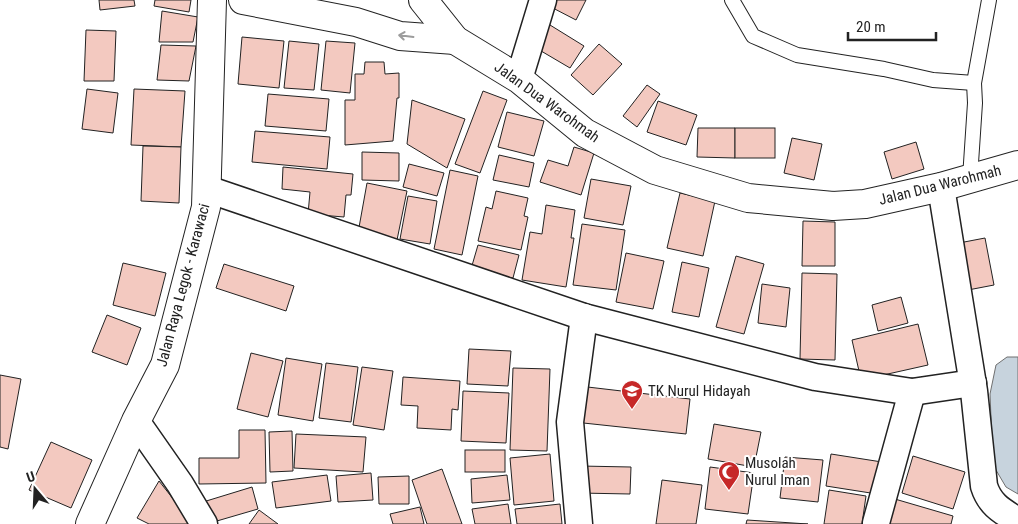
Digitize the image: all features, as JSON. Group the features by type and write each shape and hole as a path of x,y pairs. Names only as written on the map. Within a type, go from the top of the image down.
{"street":[{"name":"Jalan Raya Legok - Karawaci","path":"90,524 136,421 164,365 206,207 212,0"},
{"name":"Jalan Dua Warohmah","path":"243,0 356,22 400,36 455,40"},
{"name":"Jalan Dua Warohmah","path":"423,0 455,40 519,79 586,133 655,170 748,198 833,206 866,204 941,187 1018,165"},
{"path":"519,79 543,0"},
{"path":"941,187 973,383 986,493 996,507 1018,521"},
{"path":"207,189 584,317 815,376 912,392 973,383"},
{"path":"579,524 570,422 584,317"},
{"path":"876,523 912,392"},
{"path":"136,421 180,484 204,524"}],"lane":[{"path":"732,0 752,36 797,54 884,69 933,80 974,83"},
{"path":"970,178 974,83 989,0"}],"shaded area":[{"path":"1007,357 1018,357 1018,494 1006,487 993,465 990,394 996,365"}],"building":[{"path":"99,0 134,0 135,6 100,10"},
{"path":"155,0 191,0 189,12 154,6"},
{"path":"552,0 586,0 576,20 549,6"},
{"path":"162,11 198,17 193,42 159,42"},
{"path":"550,25 584,46 570,68 536,48"},
{"path":"86,30 116,31 114,81 84,81"},
{"path":"242,37 284,41 279,88 238,84"},
{"path":"289,41 319,44 314,90 284,88"},
{"path":"326,41 355,43 350,93 321,90"},
{"path":"599,44 622,64 593,95 571,75"},
{"path":"161,45 196,46 189,81 157,80"},
{"path":"365,62 384,62 385,74 399,73 399,98 397,98 393,141 345,145 345,100 355,100 355,74 364,74"},
{"path":"647,85 660,94 637,127 623,116"},
{"path":"87,89 118,93 113,133 82,129"},
{"path":"134,89 185,91 181,147 131,145"},
{"path":"483,91 507,100 480,173 455,164"},
{"path":"268,94 329,99 326,131 265,126"},
{"path":"412,100 465,119 447,168 407,144"},
{"path":"658,101 697,115 686,145 647,132"},
{"path":"507,112 544,121 534,156 498,147"},
{"path":"698,128 735,128 735,158 697,157"},
{"path":"735,128 775,128 775,158 735,158"},
{"path":"255,131 330,137 327,169 252,162"},
{"path":"792,138 822,144 814,180 784,173"},
{"path":"916,142 924,169 892,179 884,152"},
{"path":"143,146 181,147 179,203 141,201"},
{"path":"574,147 594,153 581,195 540,182 548,160 568,166"},
{"path":"362,152 399,153 399,181 362,180"},
{"path":"499,155 534,163 529,187 493,180"},
{"path":"409,164 444,173 437,196 403,187"},
{"path":"283,167 353,174 351,195 346,195 344,217 308,214 310,192 282,189"},
{"path":"450,170 478,176 462,255 434,249"},
{"path":"591,179 631,186 623,225 584,218"},
{"path":"367,183 407,191 397,240 358,233"},
{"path":"496,191 528,198 524,216 528,217 521,250 478,241 486,207 492,209"},
{"path":"680,193 715,201 703,256 667,248"},
{"path":"408,196 437,201 430,244 400,239"},
{"path":"546,205 575,210 571,238 574,238 566,287 522,280 530,232 542,234"},
{"path":"803,221 835,222 835,266 802,266"},
{"path":"582,224 625,230 616,290 573,285"},
{"path":"985,238 994,285 968,290 959,243"},
{"path":"478,245 519,255 513,278 471,269"},
{"path":"626,253 664,261 653,309 616,302"},
{"path":"736,256 764,264 744,334 716,327"},
{"path":"682,262 709,268 699,317 672,312"},
{"path":"123,263 166,273 155,316 113,305"},
{"path":"224,264 294,286 286,311 216,288"},
{"path":"802,273 837,274 835,360 800,359"},
{"path":"762,284 790,288 786,327 758,323"},
{"path":"901,297 908,323 878,331 872,305"},
{"path":"107,315 141,328 127,365 92,352"},
{"path":"918,324 928,365 861,380 852,340"},
{"path":"469,349 511,351 508,386 467,384"},
{"path":"251,353 283,361 268,417 237,409"},
{"path":"286,358 322,364 313,421 278,415"},
{"path":"326,363 358,367 351,422 319,418"},
{"path":"362,367 393,371 384,430 353,425"},
{"path":"513,368 550,369 547,451 510,450"},
{"path":"0,375 21,379 8,449 0,447"},
{"path":"403,377 460,381 458,410 452,409 451,430 417,428 418,406 401,405"},
{"name":"TK Nurul Hidayah","path":"579,386 690,399 686,434 574,422"},
{"path":"463,391 509,393 506,443 461,441"},
{"path":"714,424 761,432 754,467 708,459"},
{"path":"239,430 265,430 266,483 199,484 199,458 239,458"},
{"path":"292,431 293,471 270,472 269,432"},
{"path":"296,434 366,437 363,472 294,468"},
{"path":"51,442 92,460 71,508 29,490"},
{"path":"465,450 505,450 505,472 465,472"},
{"path":"550,454 554,501 514,505 510,458"},
{"path":"831,454 882,462 877,494 826,486"},
{"path":"913,456 965,472 953,509 902,493"},
{"path":"785,457 823,460 818,502 780,498"},
{"path":"580,466 631,467 630,494 579,493"},
{"name":"Musolah Nurul Iman","path":"710,467 754,473 748,514 705,509"},
{"path":"442,469 462,524 427,524 412,480"},
{"path":"371,473 373,500 338,502 336,476"},
{"path":"327,475 331,501 276,508 272,482"},
{"path":"507,475 510,500 472,503 471,479"},
{"path":"409,476 409,504 379,504 378,477"},
{"path":"662,480 702,485 696,524 656,524"},
{"path":"159,481 193,524 149,524 137,518"},
{"path":"252,487 258,509 210,523 203,502"},
{"path":"829,490 866,496 862,524 824,524"},
{"path":"888,497 953,516 951,524 882,524"},
{"path":"508,504 511,524 475,524 472,509"},
{"path":"560,504 562,524 517,524 515,509"},
{"path":"420,507 424,524 393,524 390,514"},
{"path":"259,510 278,524 249,524"},
{"path":"747,520 808,524 746,524"}],"place":[{"name":"TK Nurul Hidayah","path":"632,410"},
{"name":"Musolah Nurul Iman","path":"729,491"}]}
